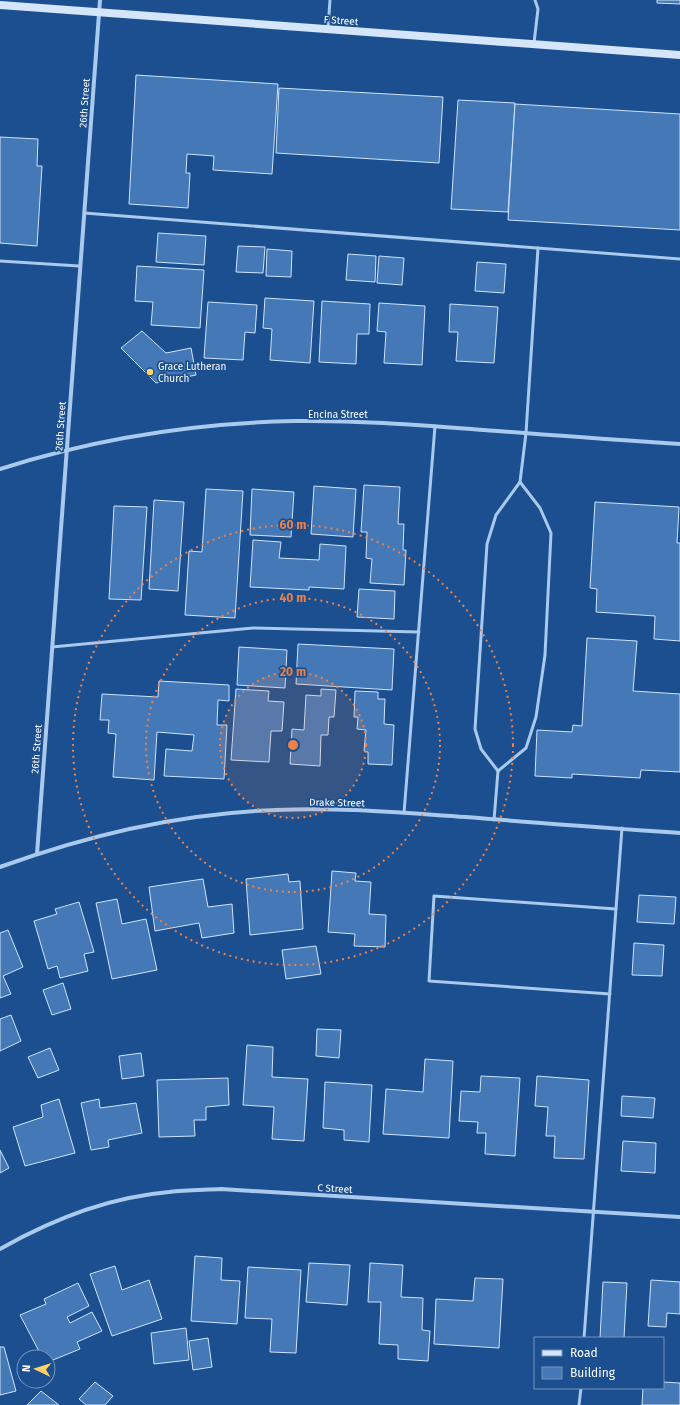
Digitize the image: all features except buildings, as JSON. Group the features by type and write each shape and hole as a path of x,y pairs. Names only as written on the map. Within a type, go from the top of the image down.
{"main road":[{"name":"F Street","path":"0,5 680,56"}],"street":[{"name":"26th Street","path":"37,854 79,266 100,0"},
{"name":"Encina Street","path":"0,469 66,451 134,438 213,427 294,421 374,422 680,444"},
{"name":"Drake Street","path":"0,867 37,854 120,831 197,817 276,810 355,809 680,833"},
{"name":"C Street","path":"0,1249 23,1236 65,1217 116,1202 168,1192 221,1189 680,1217"}],"lane":[{"path":"328,29 330,0"},
{"path":"534,45 538,9 535,0"},
{"path":"83,213 680,259"},
{"path":"494,820 498,771 481,749 475,728 487,544 496,515 520,482 526,433 538,248"},
{"path":"0,261 79,266"},
{"path":"404,813 434,426"},
{"path":"498,771 526,748 536,717 545,655 551,533 540,508 520,482"},
{"path":"52,647 252,628 418,632"},
{"path":"584,1337 622,828"},
{"path":"610,994 429,981 434,896 616,909"},
{"path":"579,1405 581,1389"}],"place":[{"name":"Grace Lutheran Church","path":"150,372"}]}
